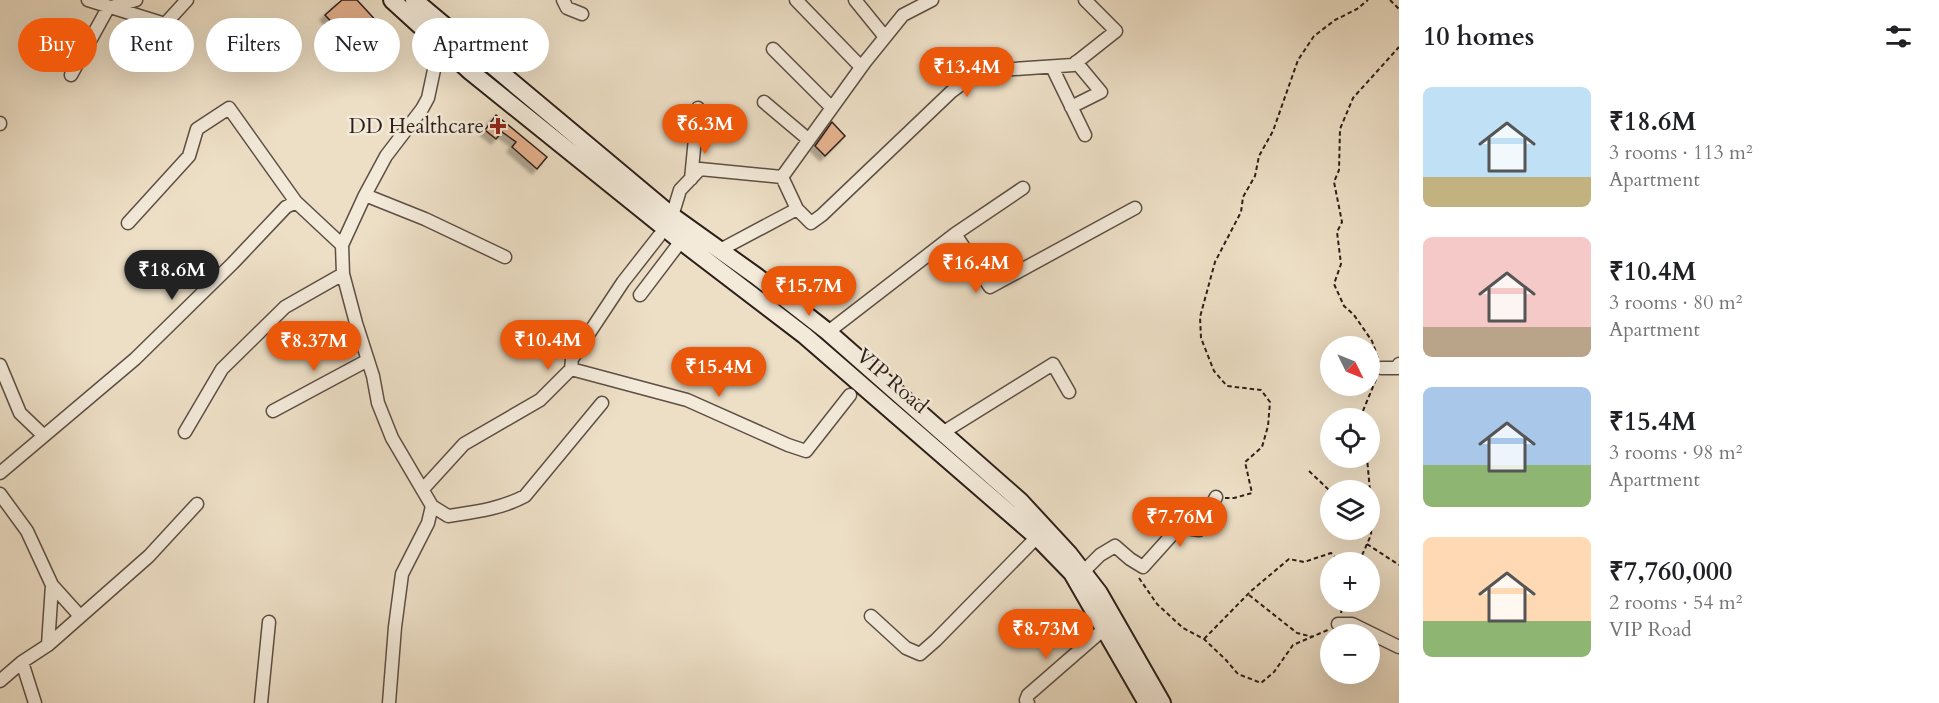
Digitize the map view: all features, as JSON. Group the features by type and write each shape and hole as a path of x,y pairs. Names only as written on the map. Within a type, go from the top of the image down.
{"main road":[{"name":"VIP Road","path":"392,0 415,5 427,18"},
{"name":"VIP Road","path":"471,72 681,241 804,335 1036,537 1072,573 1105,628 1123,647 1162,703"},
{"name":"VIP Road","path":"489,72 672,216 828,332 1020,501 1069,554 1099,593 1147,703"}],"street":[{"path":"88,0 165,24 187,0"},
{"path":"71,75 110,7 136,0"},
{"path":"563,0 567,8 582,14"},
{"path":"796,0 861,67"},
{"path":"855,0 885,37"},
{"path":"782,177 861,67 903,15 932,0"},
{"path":"782,177 797,208 811,223 951,92 970,78 985,71 1072,66 1116,31 1085,0"},
{"path":"773,49 832,108"},
{"path":"1071,107 1101,92 1076,62"},
{"path":"1052,67 1085,135"},
{"path":"434,72 428,98 386,156 342,245 343,274 356,323 374,376 378,403 392,438 432,506 448,516 486,510 515,502 525,496 602,403"},
{"path":"764,102 809,140"},
{"path":"128,223 189,156 197,129 229,108 296,202 342,245"},
{"path":"691,179 698,108"},
{"path":"672,216 680,190 700,169 782,177"},
{"path":"828,332 955,234 1023,188"},
{"path":"365,195 425,219 505,257"},
{"path":"0,473 5,462 43,435 135,359 233,263 286,207 296,202"},
{"path":"720,250 797,208"},
{"path":"955,234 990,287 1135,208"},
{"path":"423,489 464,444 540,400 572,369 572,359 623,282 659,236"},
{"path":"640,295 681,241"},
{"path":"185,432 222,369 285,307 343,274"},
{"path":"273,411 368,360"},
{"path":"942,433 1053,364 1069,392"},
{"path":"1381,369 1397,369 1399,364"},
{"path":"0,365 20,413 43,435"},
{"path":"572,369 687,400 806,451 850,394"},
{"path":"0,494 27,531 52,585 80,616"},
{"path":"1083,572 1100,555 1115,546 1143,567 1179,527 1199,530 1216,497"},
{"path":"0,681 22,662 48,645 149,556 197,504"},
{"path":"389,703 402,574 428,523 432,506"},
{"path":"871,616 906,648 920,654 1036,537"},
{"path":"48,645 52,585"},
{"path":"261,703 269,622"},
{"path":"1025,702 1028,695 1105,628"},
{"path":"1380,638 1399,647"},
{"path":"22,662 35,703"}],"path":[{"path":"1216,497 1234,498 1252,493 1245,462 1262,447 1268,426 1270,402 1261,390 1227,386 1214,371 1201,338 1200,317 1204,297 1215,262 1241,212 1243,197 1255,176 1259,156 1273,131 1298,60 1314,36 1368,0"},
{"path":"1390,0 1399,9"},
{"path":"1364,408 1381,369 1372,341 1354,315 1344,306 1334,284 1341,264 1336,232 1342,222 1334,182 1339,170 1340,129 1353,98 1399,47"},
{"path":"1309,471 1320,481"},
{"path":"1363,552 1369,540"},
{"path":"1367,544 1399,565"},
{"path":"1204,639 1248,594 1289,559 1304,562 1320,557"},
{"path":"1130,559 1156,604 1183,628 1204,639 1238,674 1261,683 1274,672 1293,645 1320,633"},
{"path":"1248,594 1297,633 1313,637"},
{"path":"1338,624 1341,612"}],"building":[{"path":"342,0 357,0 374,18 328,18 325,15"},
{"path":"496,115 547,157 537,169 512,147 516,142 502,132 496,139 485,130"},
{"path":"832,122 845,136 825,156 815,146"}],"place":[{"name":"DD Healthcare","path":"498,126"}]}
